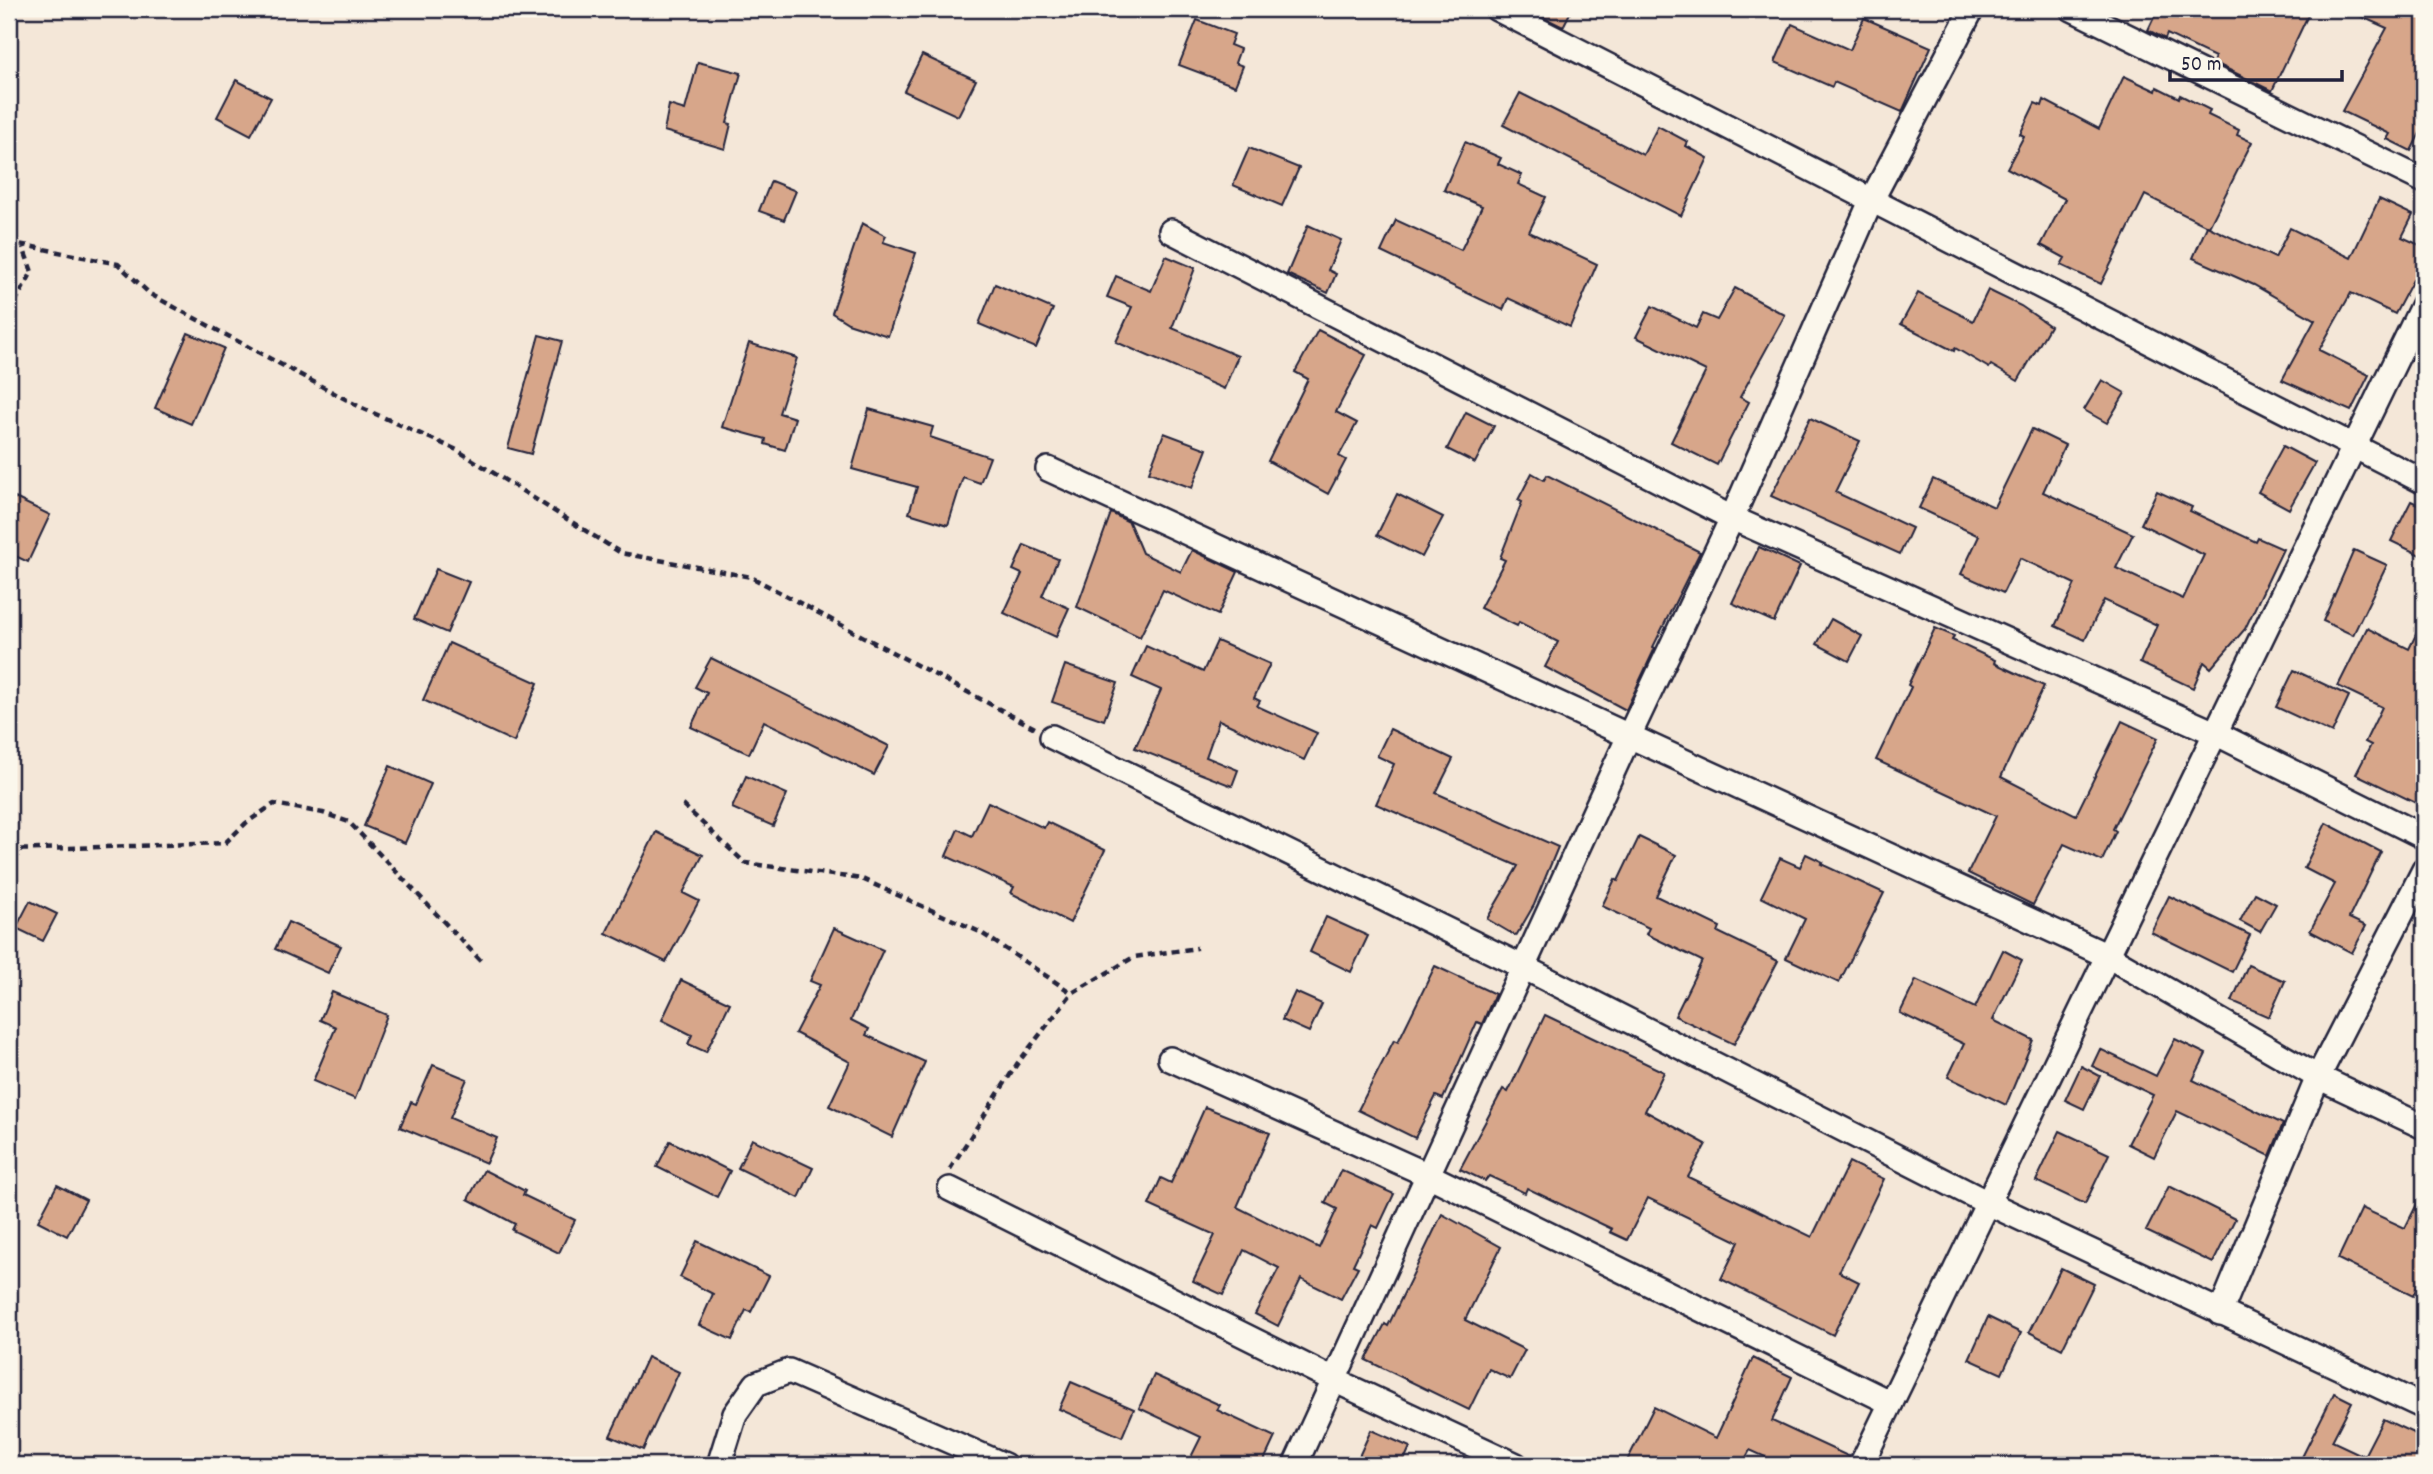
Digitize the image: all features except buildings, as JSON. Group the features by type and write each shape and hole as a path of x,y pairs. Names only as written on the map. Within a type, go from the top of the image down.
{"street":[{"path":"1497,9 2424,482"},
{"path":"1295,1465 1630,734 1732,518 1871,201 1972,9"},
{"path":"2072,9 2424,181"},
{"path":"1171,231 1732,518 2215,733 2424,837"},
{"path":"1861,1465 2424,302"},
{"path":"1048,469 1630,734 2108,956 2318,1077 2424,1128"},
{"path":"1052,737 1523,967 1988,1203 2424,1407"},
{"path":"2220,1313 2318,1077 2424,870"},
{"path":"1170,1059 1428,1175 1891,1403"},
{"path":"950,1189 1334,1380 1516,1465"},
{"path":"719,1465 735,1414 756,1384 789,1371 1004,1465"}],"path":[{"path":"9,242 23,247 118,264 150,294 362,408 457,450 621,553 751,577 1052,737"},
{"path":"9,313 32,272 23,247"},
{"path":"9,850 225,844 246,823 274,804 323,813 349,822 483,963"},
{"path":"683,805 745,863 862,879 980,932 1072,993"},
{"path":"950,1189 946,1182 949,1172 1017,1064 1072,993 1134,957 1197,948"}]}
